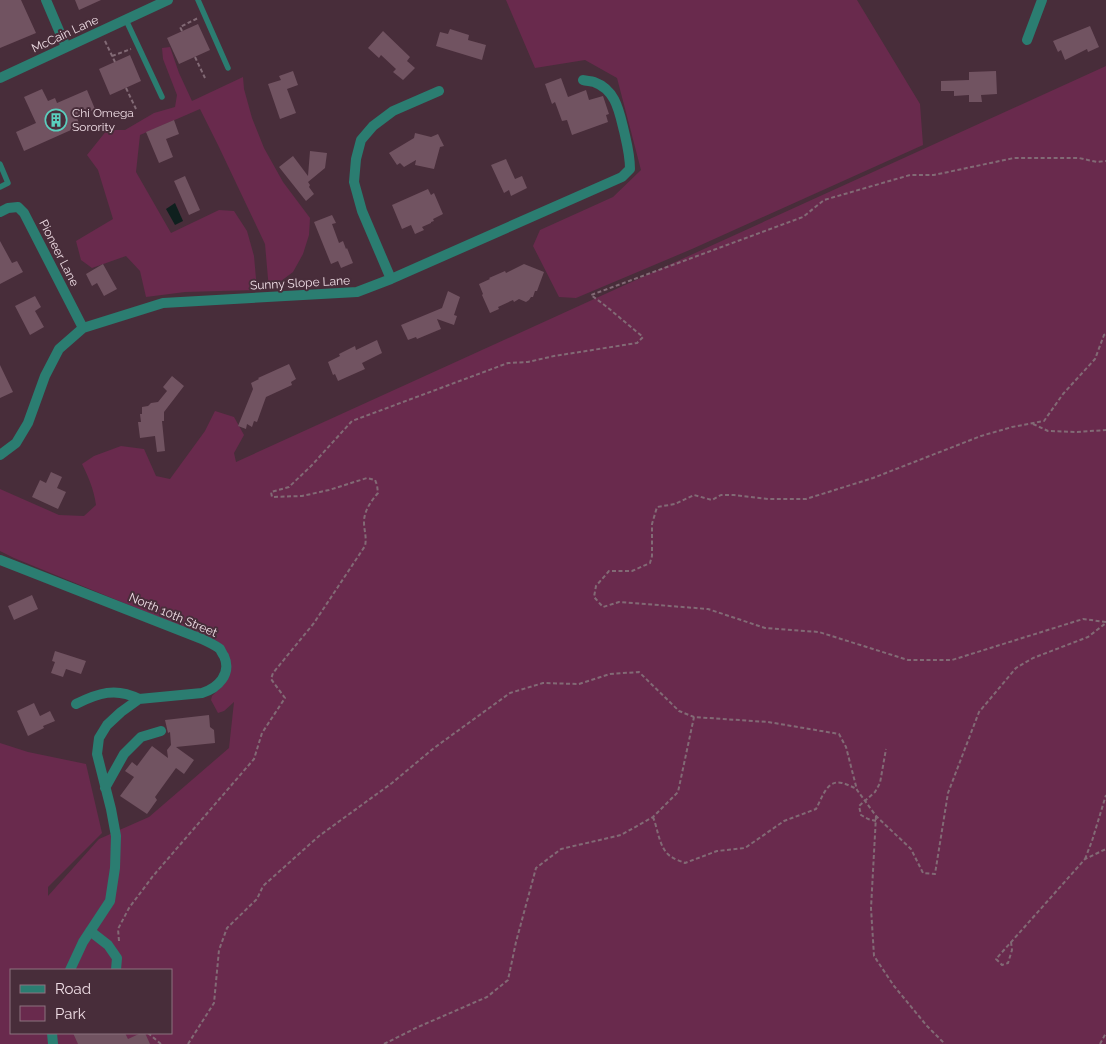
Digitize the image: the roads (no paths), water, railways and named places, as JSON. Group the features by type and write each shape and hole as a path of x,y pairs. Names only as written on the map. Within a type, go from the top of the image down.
{"street":[{"path":"46,0 66,47"},
{"name":"McCain Lane","path":"0,78 168,0"},
{"path":"1027,40 1042,0"},
{"name":"Sunny Slope Lane","path":"1,453 16,443 28,423 46,376 59,349 83,328 163,303 358,292 622,177 630,169 630,158 620,112 608,91 595,82 583,80"},
{"path":"391,279 362,211 354,182 356,159 361,140 373,126 393,111 439,90"},
{"name":"Pioneer Lane","path":"0,212 8,208 18,208 24,213 83,328"},
{"name":"North 10th Street","path":"0,560 202,639 221,650 226,660 227,670 223,678 212,690 202,693 139,698"},
{"path":"70,969 83,942 110,901 115,868 116,836 97,754 99,738 107,725 139,698 130,694 115,692 94,695 76,704"},
{"path":"105,788 124,754 140,737 161,731"},
{"path":"90,931 108,945 117,958 116,969"}],"lane":[{"path":"198,0 228,68"},
{"path":"126,20 162,97"},
{"path":"0,164 8,183 0,187"}],"place":[{"name":"Chi Omega Sorority","path":"56,120"}]}
